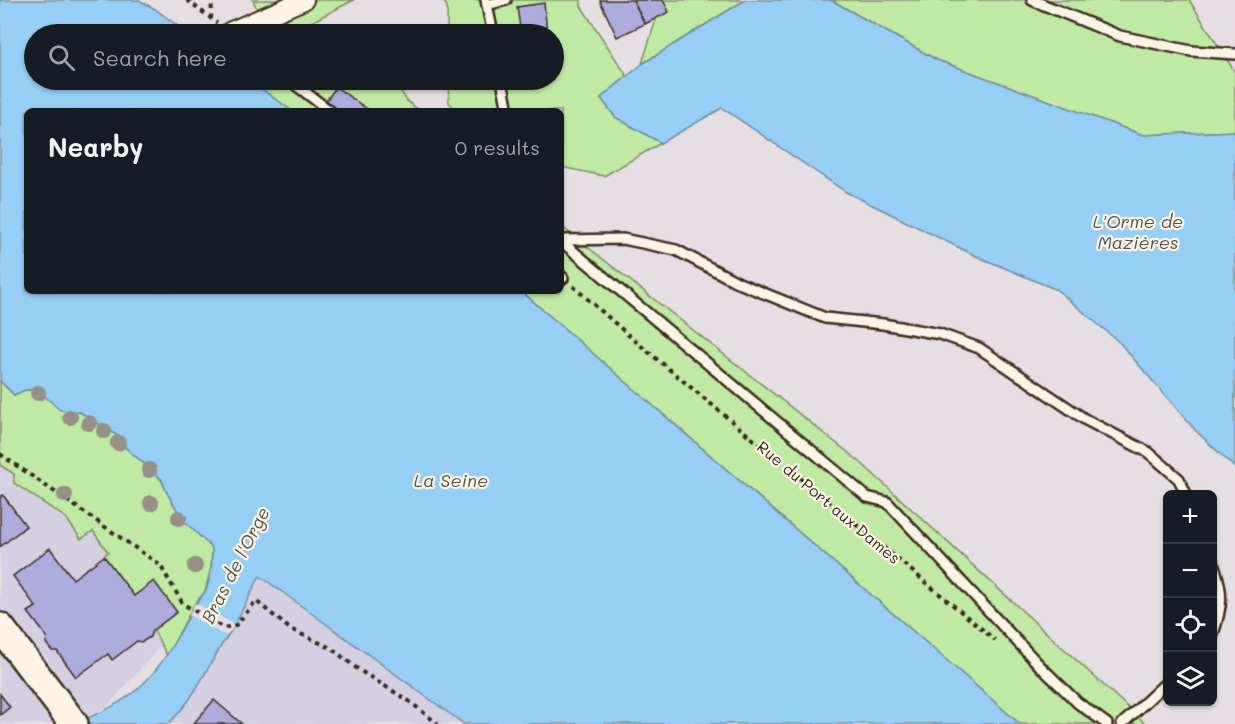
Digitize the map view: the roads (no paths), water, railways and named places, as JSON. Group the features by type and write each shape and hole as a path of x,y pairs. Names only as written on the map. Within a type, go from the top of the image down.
{"main road":[{"path":"0,627 73,722"}],"street":[{"path":"252,24 304,0"}],"lane":[{"path":"491,24 486,3 506,0"},
{"path":"1032,0 1120,36 1191,51 1235,54"},
{"path":"302,90 326,108"},
{"path":"504,90 507,108"},
{"path":"564,240 623,239 676,250 739,283 825,318 929,332 979,348 1086,420 1148,452 1179,479 1184,490"},
{"path":"564,243 867,497 887,502 1041,667 1078,703 1107,724"},
{"path":"1217,573 1221,583 1221,610 1217,622"},
{"path":"1122,724 1163,685"}],"water":[{"name":"La Seine","path":"0,0 139,0 175,24 24,24 24,90 263,90 288,108 24,108 24,294 524,294 1020,724 464,724 260,576 237,623 197,688 168,724 71,724 94,716 129,696 155,671 207,588 211,571 212,548 183,520 162,480 125,447 123,439 80,412 60,410 38,390 25,390 14,395 0,381"},
{"name":"L'Orme de Mazières","path":"745,0 831,0 937,60 1143,135 1235,131 1235,468 1195,430 1119,342 1057,290 976,256 846,192 722,108 661,143 615,117 601,98 642,64"}],"water label":[{"name":"Bras de l'Orge","path":"235,565"}]}
